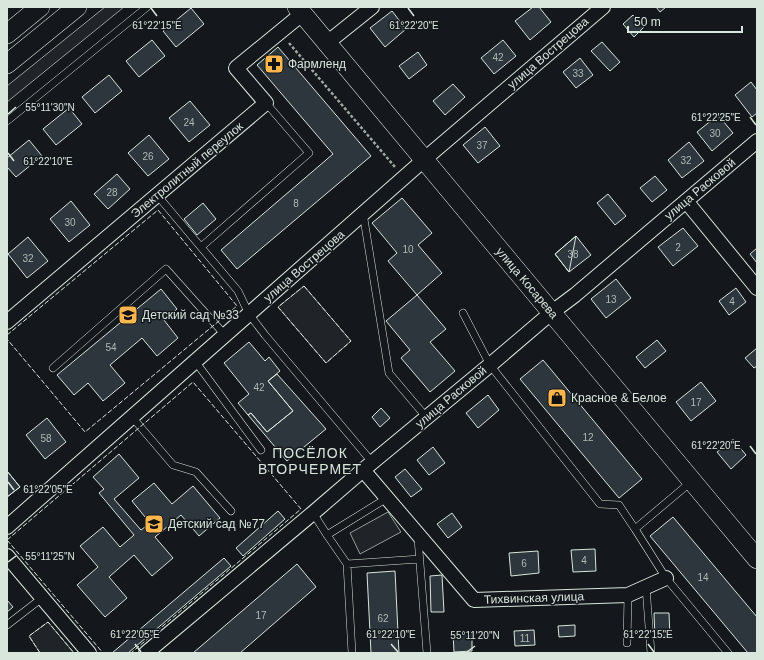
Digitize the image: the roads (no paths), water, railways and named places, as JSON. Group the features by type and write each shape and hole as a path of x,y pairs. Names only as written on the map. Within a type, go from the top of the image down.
{"street":[{"path":"7,34 40,7"},
{"path":"7,64 77,7"},
{"path":"327,43 372,7"},
{"name":"улица Вострецова","path":"7,527 363,213 603,7"},
{"path":"266,103 236,68 279,32 299,10"},
{"name":"улица Косарева","path":"299,10 757,559"},
{"name":"Электролитный переулок","path":"7,322 266,103"},
{"name":"улица Расковой","path":"146,653 757,141"},
{"path":"686,201 757,288"},
{"name":"Тихвинская улица","path":"368,466 387,498 474,600 628,595 666,578"},
{"path":"7,556 89,653"}],"lane":[{"path":"7,121 147,7"},
{"path":"201,246 309,153 266,103"},
{"path":"157,196 238,291 249,314 368,466"},
{"path":"363,213 389,373 426,418"},
{"path":"53,368 166,269 224,336"},
{"path":"463,312 490,365 600,504 618,505 666,578 728,653"},
{"path":"195,361 261,450"},
{"path":"132,417 173,465 196,472 231,511"},
{"path":"635,529 692,481"},
{"path":"327,535 387,498"},
{"path":"313,514 347,564 352,653"},
{"path":"418,534 427,653"},
{"path":"347,564 420,559"},
{"path":"646,587 651,653"},
{"path":"627,643 628,595"},
{"path":"7,625 42,598"}],"place":[{"name":"Фармленд","path":"274,64"},
{"name":"Детский сад №33","path":"128,315"},
{"name":"Красное & Белое","path":"557,398"},
{"name":"Детский сад №77","path":"154,524"}],"district":[{"name":"ПОСЁЛОК ВТОРЧЕРМЕТ","path":"310,462"}]}
